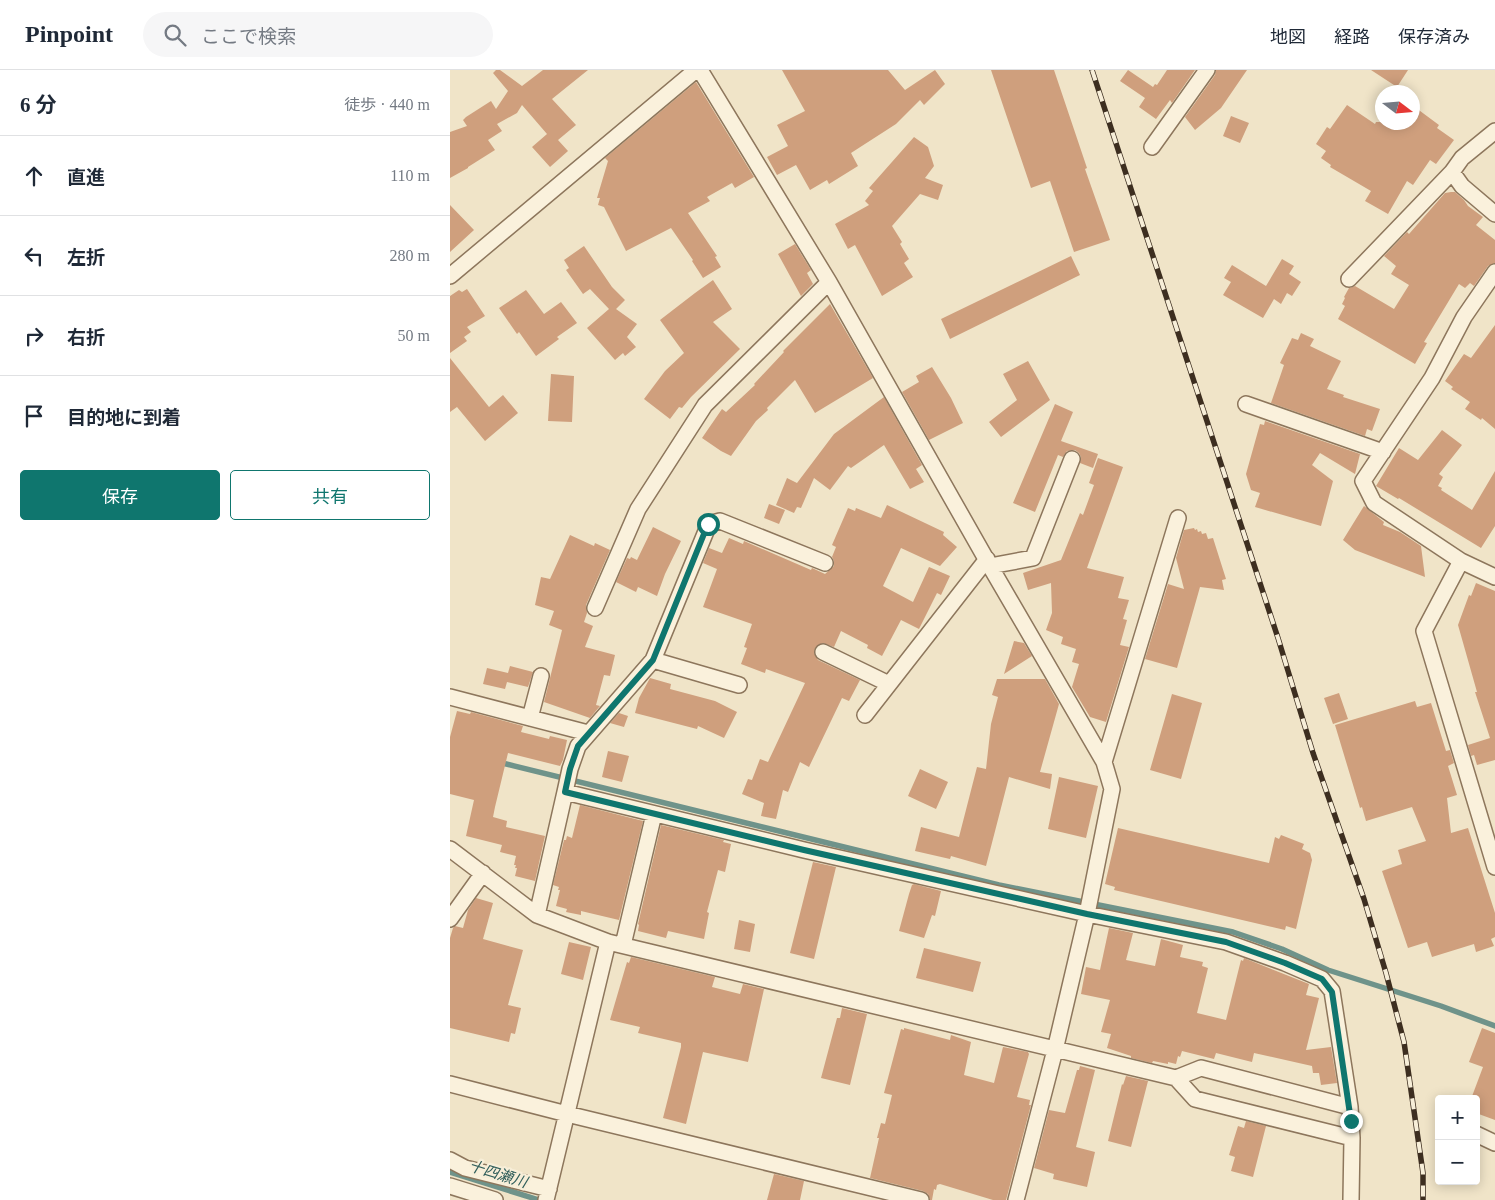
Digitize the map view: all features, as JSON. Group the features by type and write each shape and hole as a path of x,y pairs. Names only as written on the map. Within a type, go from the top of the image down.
{"street":[{"path":"453,269 698,70 829,282 1104,762 1112,790 1087,914 1055,1050 1016,1200"},
{"path":"1152,146 1207,70"},
{"path":"1349,279 1452,172 1462,158 1495,131"},
{"path":"1452,172 1462,186 1495,214"},
{"path":"1495,272 1464,316 1432,378 1363,481 1374,503 1461,562 1495,577"},
{"path":"595,608 638,509 705,406 829,282"},
{"path":"1246,404 1383,452"},
{"path":"865,715 989,563 1033,558 1072,459"},
{"path":"1104,762 1178,518"},
{"path":"537,915 570,769 578,746 653,660 708,524 720,521 825,563"},
{"path":"1461,562 1424,631 1495,868"},
{"path":"823,652 889,684"},
{"path":"653,660 740,685"},
{"path":"530,718 541,676"},
{"path":"450,697 588,733"},
{"path":"565,792 814,852 1087,914 1226,942 1285,963 1322,979 1332,992 1350,1107 1352,1138 1351,1200"},
{"path":"623,945 654,814"},
{"path":"450,849 537,915 608,942 1176,1078 1201,1068 1350,1107"},
{"path":"450,919 483,873"},
{"path":"450,1160 465,1168 548,1194 608,942"},
{"path":"1176,1078 1195,1099 1352,1138"},
{"path":"450,1084 920,1200"},
{"path":"1480,1136 1495,1143"},
{"path":"450,1186 495,1200"}],"building":[{"path":"496,70 500,70 522,86 543,70 588,70 552,99 576,125 558,140 568,151 550,167 532,147 547,134 522,105 517,113 497,124 502,131 488,140 495,150 450,178 450,132 467,126 463,120 491,101 496,109 508,91 493,73"},
{"path":"782,70 888,70 905,90 935,70 945,84 924,105 920,100 896,124 851,153 858,166 829,184 827,180 810,190 796,165 777,175 767,157 788,146 777,125 805,111"},
{"path":"991,70 1054,70 1087,168 1085,169 1110,240 1074,252 1050,181 1031,188"},
{"path":"1128,70 1153,87 1155,84 1157,85 1167,70 1195,70 1172,103 1170,100 1156,119 1139,107 1145,98 1120,81"},
{"path":"1216,70 1247,70 1221,108 1195,130 1185,117 1215,75"},
{"path":"1371,70 1408,70 1398,85 1394,85"},
{"path":"696,82 754,177 735,188 732,183 707,197 710,201 688,213 717,256 715,257 721,267 703,278 671,228 626,251 604,207 598,205 600,198 597,198 608,161 605,158"},
{"path":"1347,105 1375,124 1375,130 1420,130 1420,111 1439,125 1437,128 1454,140 1436,164 1430,160 1413,185 1407,181 1388,214 1365,201 1371,191 1330,167 1331,165 1321,158 1326,151 1316,144 1327,127 1330,129"},
{"path":"1231,116 1249,123 1240,143 1223,136"},
{"path":"914,137 928,147 934,166 925,178 943,185 938,200 920,194 892,226 902,242 900,244 909,259 904,263 913,277 882,296 855,245 848,249 835,224 869,205 865,201 873,191 869,188"},
{"path":"1455,192 1468,206 1483,217 1476,225 1495,240 1495,263 1488,266 1474,286 1470,283 1465,288 1459,284 1424,342 1427,343 1415,364 1338,319 1345,306 1342,304 1344,297 1349,288 1355,286 1394,309 1409,285 1391,274 1396,266 1384,256 1407,232 1409,234 1445,193"},
{"path":"450,205 474,230 450,252"},
{"path":"795,244 811,270 807,273 813,284 801,296 778,254"},
{"path":"584,246 612,287 625,300 616,309 637,324 627,337 636,347 625,356 623,353 615,360 587,328 609,309 590,289 583,294 566,270 569,268 564,260"},
{"path":"1071,256 1080,275 950,339 941,319"},
{"path":"1282,259 1294,266 1289,274 1301,282 1292,296 1287,293 1281,304 1274,299 1263,318 1223,295 1231,282 1224,278 1232,265 1266,286"},
{"path":"713,280 732,309 713,322 740,349 682,408 679,407 670,419 644,399 665,371 684,353 660,320"},
{"path":"467,289 485,316 467,327 471,332 464,337 467,341 450,353 450,296 459,290 462,292"},
{"path":"526,290 544,314 561,302 577,323 557,337 559,339 536,356 519,332 517,334 499,308"},
{"path":"830,304 873,378 815,413 795,380 756,421 731,456 702,438 722,409 726,412 755,385 783,351"},
{"path":"1495,325 1495,429 1482,418 1481,420 1465,409 1470,402 1451,389 1453,387 1445,381 1464,354 1471,358"},
{"path":"1301,333 1314,339 1310,346 1341,361 1327,389 1344,395 1343,397 1380,409 1372,431 1367,429 1365,436 1271,403 1284,365 1280,363 1292,338 1298,340"},
{"path":"450,358 489,407 503,395 518,413 485,441 457,407 450,412"},
{"path":"1028,361 1050,400 1001,437 989,422 1017,400 1003,374"},
{"path":"932,367 951,398 963,423 929,440 902,392 919,382 916,376"},
{"path":"551,374 574,376 572,422 548,421"},
{"path":"884,397 922,465 916,469 924,482 910,489 884,445 851,468 848,466 830,490 814,478 801,508 797,507 794,513 776,505 787,478 797,483 834,434"},
{"path":"1055,404 1073,412 1061,441 1098,454 1093,468 1080,463 1081,457 1075,450 1067,451 1063,457 1058,455 1035,512 1013,503"},
{"path":"1265,421 1360,454 1355,474 1320,453 1312,465 1333,481 1321,526 1255,507 1260,493 1251,490 1246,474 1260,424 1264,425"},
{"path":"1442,430 1462,445 1439,474 1443,477 1438,486 1442,488 1441,490 1472,510 1495,471 1495,526 1481,548 1376,486 1399,448 1418,460"},
{"path":"1098,458 1123,467 1087,568 1124,577 1118,598 1129,600 1123,619 1127,620 1120,645 1129,647 1106,722 1090,717 1072,687 1079,664 1072,662 1076,649 1061,644 1063,637 1046,630 1052,613 1051,583 1028,590 1023,573 1061,560 1080,513 1083,515 1094,485 1089,483"},
{"path":"769,504 785,510 779,524 764,518"},
{"path":"887,505 944,532 943,535 957,547 940,566 901,548 883,586 913,602 929,567 950,576 941,595 937,593 919,629 901,620 882,656 867,648 868,645 841,631 834,647 823,643 815,648 814,653 818,660 860,680 849,701 842,698 809,767 800,762 788,792 783,790 776,819 761,816 764,803 742,794 748,779 752,780 760,759 768,762 805,683 766,669 765,673 741,664 747,648 744,647 752,624 703,607 717,569 703,563 709,548 722,553 729,538 743,544 744,541 811,570 812,568 825,574 834,566 832,557 836,547 832,545 848,508 855,511 856,508 881,518"},
{"path":"1364,506 1384,522 1383,525 1400,532 1421,546 1425,577 1355,550 1343,540"},
{"path":"653,527 681,541 657,596 638,587 636,592 616,582 627,558 630,559 631,557 637,560"},
{"path":"1194,528 1198,532 1201,531 1202,534 1206,533 1208,539 1213,538 1226,579 1222,580 1224,590 1200,587 1177,668 1145,659 1168,584 1184,589 1176,558 1184,530"},
{"path":"570,535 594,546 595,543 610,550 586,605 587,613 584,622 593,626 585,647 615,655 610,676 604,675 596,705 600,706 590,718 544,702 562,630 549,625 554,611 535,605 541,577 550,579"},
{"path":"1476,583 1495,591 1495,760 1477,765 1474,755 1471,756 1468,745 1490,738 1475,692 1477,692 1458,625 1469,595 1471,596"},
{"path":"1014,641 1024,643 1032,656 1004,674"},
{"path":"510,666 533,672 528,687 507,682 505,689 483,684 487,668 508,673"},
{"path":"650,678 671,684 670,689 715,701 737,712 724,738 698,726 697,729 635,713 639,698"},
{"path":"997,679 1045,679 1059,704 1040,772 1052,774 1050,789 1009,777 986,866 951,856 950,859 915,851 921,827 959,837 977,767 986,769 991,724 998,697 992,695"},
{"path":"1339,693 1348,719 1333,724 1324,698"},
{"path":"1172,694 1202,703 1181,779 1150,770"},
{"path":"1415,701 1417,707 1431,703 1446,751 1450,750 1454,763 1448,766 1457,795 1447,798 1451,833 1468,828 1495,913 1495,937 1491,939 1494,946 1476,952 1474,944 1432,957 1427,942 1408,948 1382,871 1402,864 1398,850 1426,841 1412,807 1366,821 1362,807 1360,808 1335,725"},
{"path":"457,711 470,714 471,712 523,726 521,732 549,739 550,736 567,740 560,766 508,753 495,807 493,817 507,821 506,827 545,836 535,881 515,876 517,868 514,865 516,856 500,852 502,845 466,836 474,800 450,794 450,737"},
{"path":"619,713 628,716 624,727 610,723"},
{"path":"608,751 629,756 622,782 602,777"},
{"path":"920,769 948,782 936,809 908,796"},
{"path":"1059,777 1098,786 1086,838 1048,829"},
{"path":"580,805 643,821 619,920 581,911 581,915 566,912 567,909 556,906 560,890 558,890 559,887 553,885 564,840 566,840 567,836 572,838"},
{"path":"661,825 724,840 723,842 731,844 725,872 718,870 707,912 709,913 704,939 668,931 666,938 638,931"},
{"path":"1118,828 1269,863 1275,837 1279,839 1281,835 1304,844 1302,849 1310,853 1312,860 1296,929 1286,926 1285,930 1114,890 1115,887 1105,884"},
{"path":"813,862 836,867 814,959 790,953"},
{"path":"914,884 941,891 935,916 932,915 924,938 899,931 909,894"},
{"path":"476,898 493,903 483,939 523,950 508,1005 521,1008 515,1034 511,1033 509,1042 450,1028 450,938 455,926 463,928 468,910"},
{"path":"739,920 755,924 750,952 734,949"},
{"path":"1109,928 1133,933 1126,960 1155,966 1161,939 1183,945 1180,957 1203,962 1202,966 1208,968 1197,1013 1226,1020 1241,960 1243,961 1244,958 1309,984 1306,995 1319,998 1306,1050 1331,1047 1337,1083 1321,1085 1319,1073 1313,1073 1312,1066 1254,1053 1252,1062 1216,1053 1214,1059 1182,1051 1180,1057 1178,1056 1176,1064 1168,1062 1168,1064 1153,1061 1152,1063 1131,1058 1131,1056 1107,1048 1111,1034 1101,1032 1110,1000 1081,994 1086,967 1100,970"},
{"path":"569,942 591,947 583,980 561,974"},
{"path":"924,948 981,962 973,992 916,978"},
{"path":"631,957 715,977 712,987 740,994 743,984 764,989 748,1062 703,1052 686,1124 663,1118 681,1043 638,1033 640,1027 610,1020 627,962 629,963"},
{"path":"842,1008 867,1014 850,1085 821,1078 837,1018 840,1018"},
{"path":"904,1028 950,1040 951,1035 971,1042 964,1075 994,1083 1003,1047 1028,1052 1017,1097 1030,1100 1029,1105 1031,1105 1006,1200 993,1200 940,1184 937,1185 936,1190 934,1189 932,1200 930,1200 928,1194 923,1191 870,1178 879,1138 877,1138 881,1123 885,1124 892,1095 884,1093 901,1029 904,1030"},
{"path":"1482,1028 1495,1033 1495,1120 1480,1114 1480,1095 1472,1095 1483,1067 1469,1062"},
{"path":"1080,1066 1095,1070 1076,1147 1095,1152 1087,1187 1053,1179 1054,1174 1034,1168 1049,1110 1065,1113 1077,1070 1079,1070"},
{"path":"1126,1076 1148,1081 1131,1147 1108,1141 1122,1084"},
{"path":"1246,1121 1266,1126 1253,1177 1231,1171 1235,1157 1229,1155 1238,1126 1244,1128"},
{"path":"774,1174 804,1181 800,1200 767,1200"}],"waterway":[{"path":"498,762 999,885 1233,932 1282,949 1328,970 1441,1006 1495,1026"},
{"name":"十四瀬川","path":"450,1172 539,1200"}],"railway":[{"path":"1092,70 1278,638 1313,753 1364,899 1386,973 1404,1042 1423,1173 1423,1200"}],"route":[{"path":"708,524 653,660 578,746 565,792 804,850 1087,914 1226,942 1285,963 1322,979 1332,992 1351,1121"}]}
